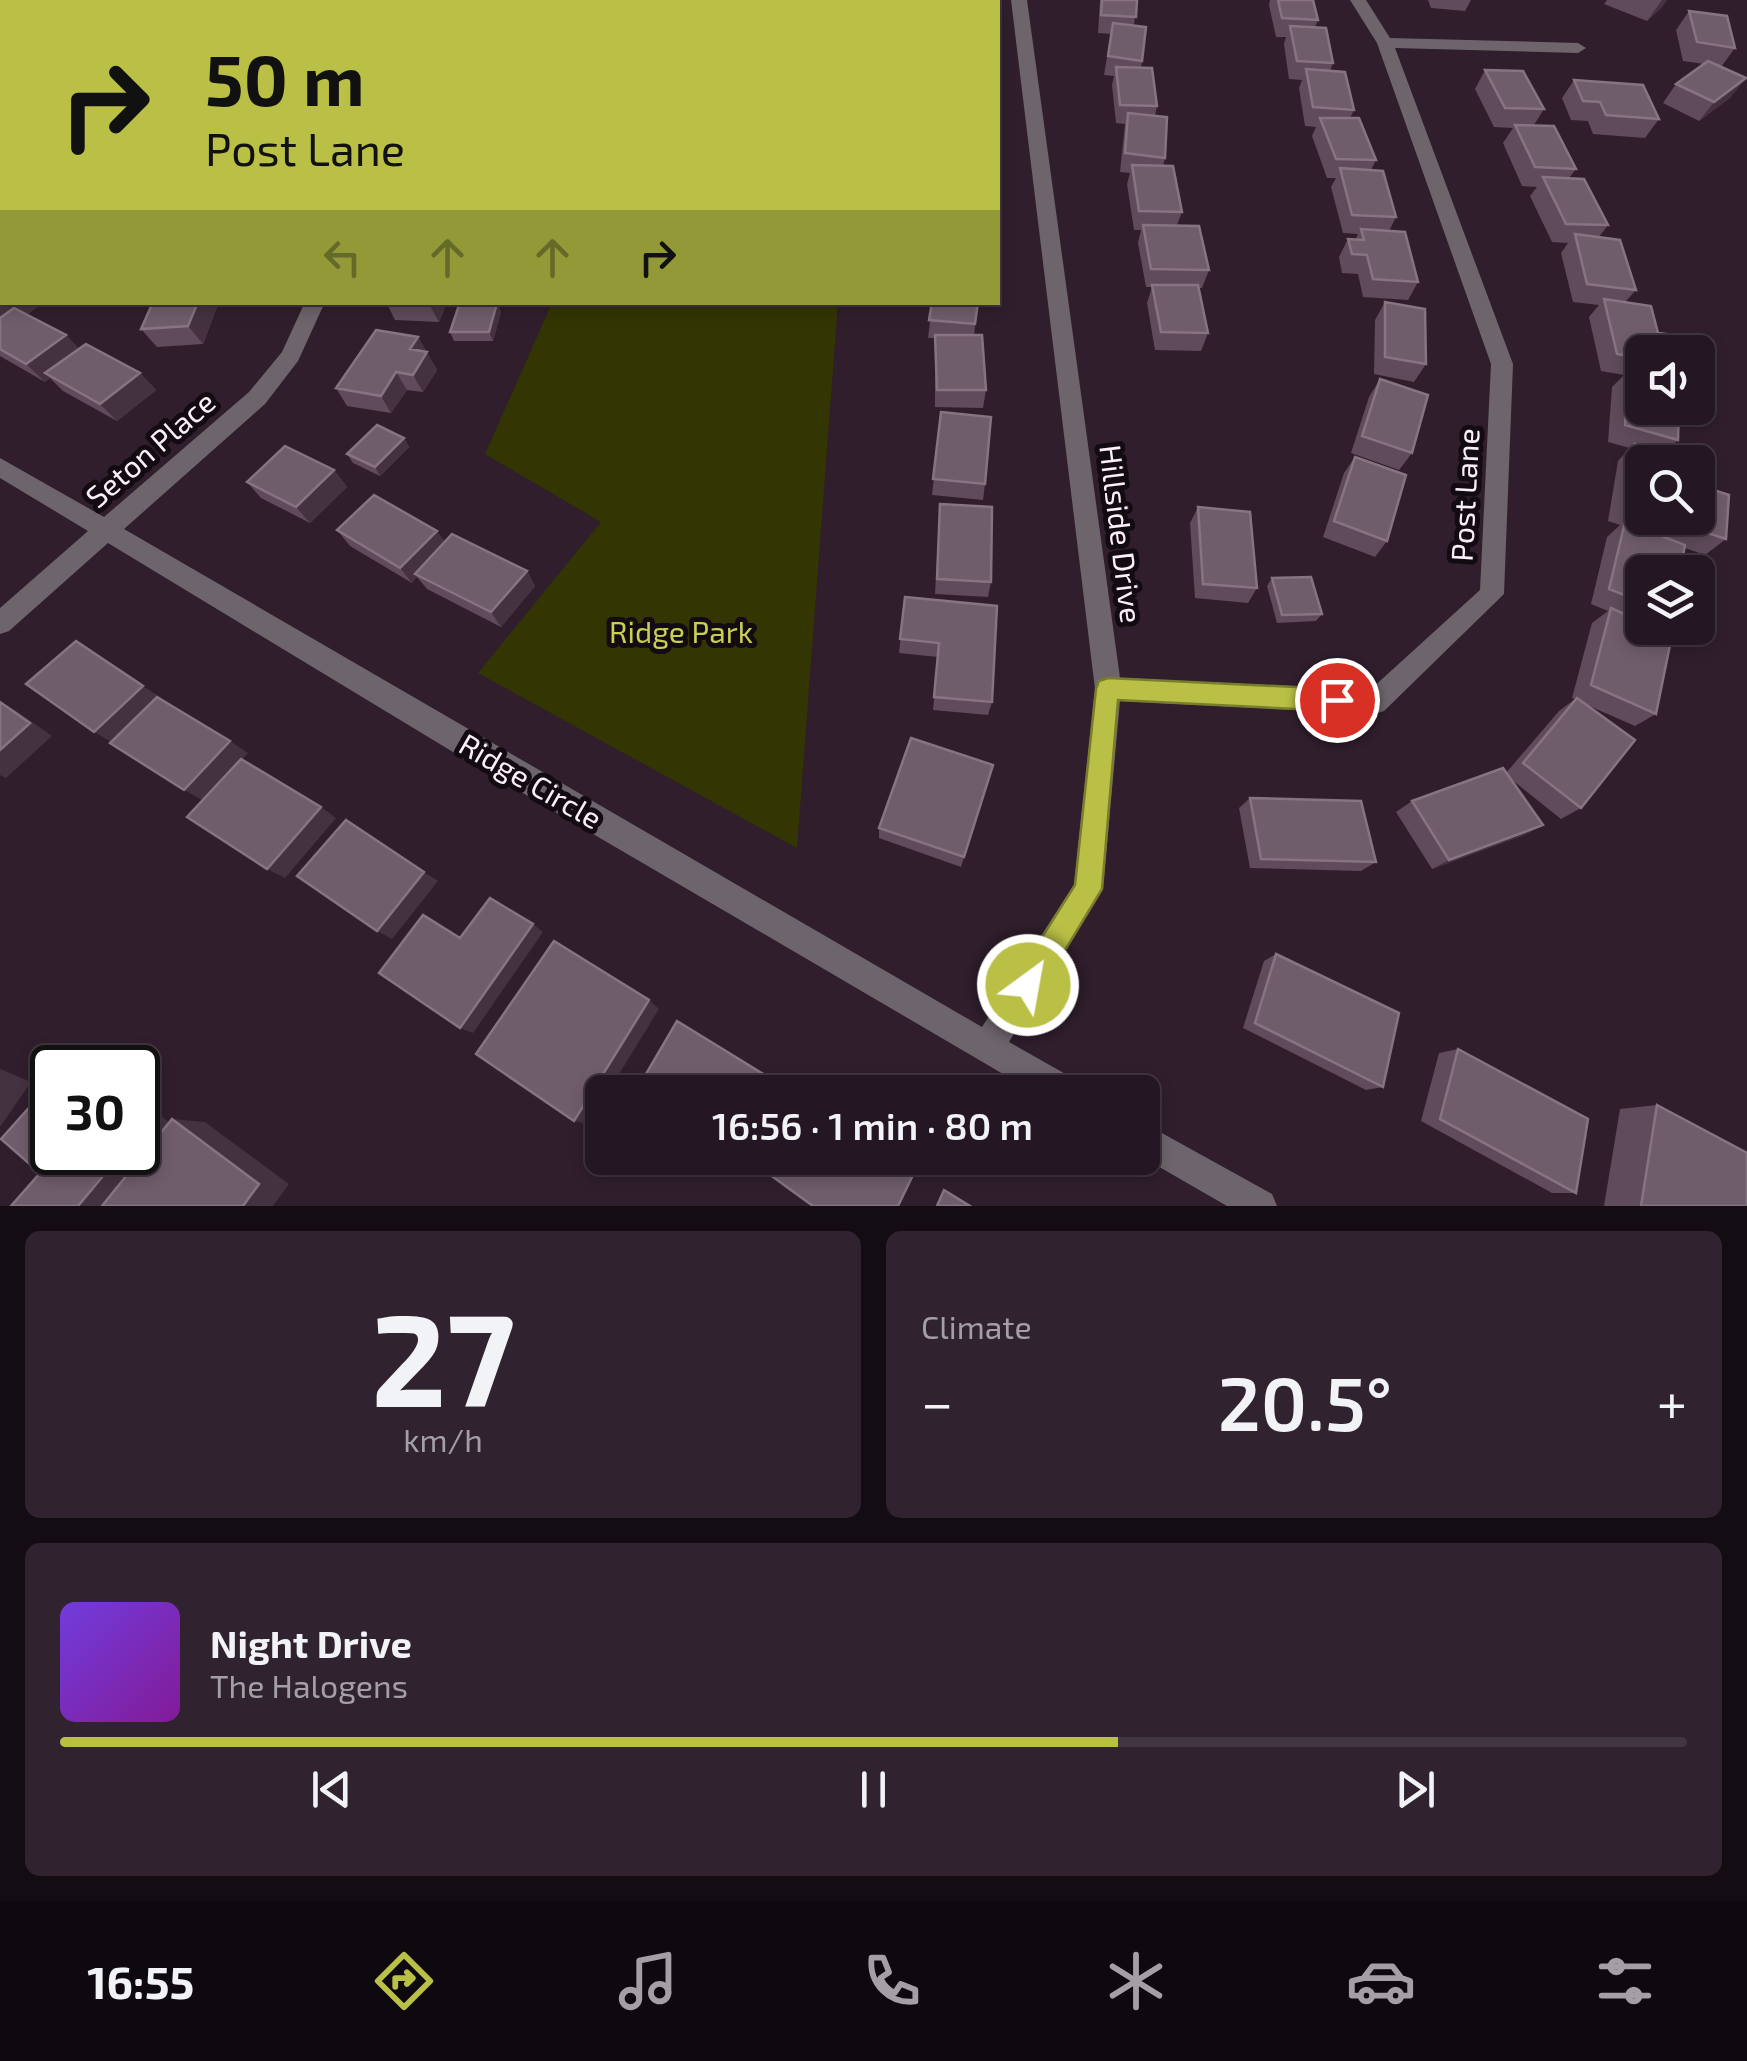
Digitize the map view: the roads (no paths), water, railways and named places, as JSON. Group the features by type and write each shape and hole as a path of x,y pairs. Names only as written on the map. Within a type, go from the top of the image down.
{"street":[{"name":"Hillside Drive","path":"988,1048 1088,889 1108,689 1019,0"},
{"name":"Post Lane","path":"1108,689 1375,702 1492,594 1502,364 1385,43 1358,0"},
{"path":"1385,43 1578,48"},
{"name":"Seton Place","path":"0,623 257,398 291,356 315,305"},
{"name":"Ridge Circle","path":"0,467 463,744 1035,1075"},
{"path":"1160,1148 1260,1206"}],"park label":[{"name":"Ridge Park","path":"681,633"}]}
